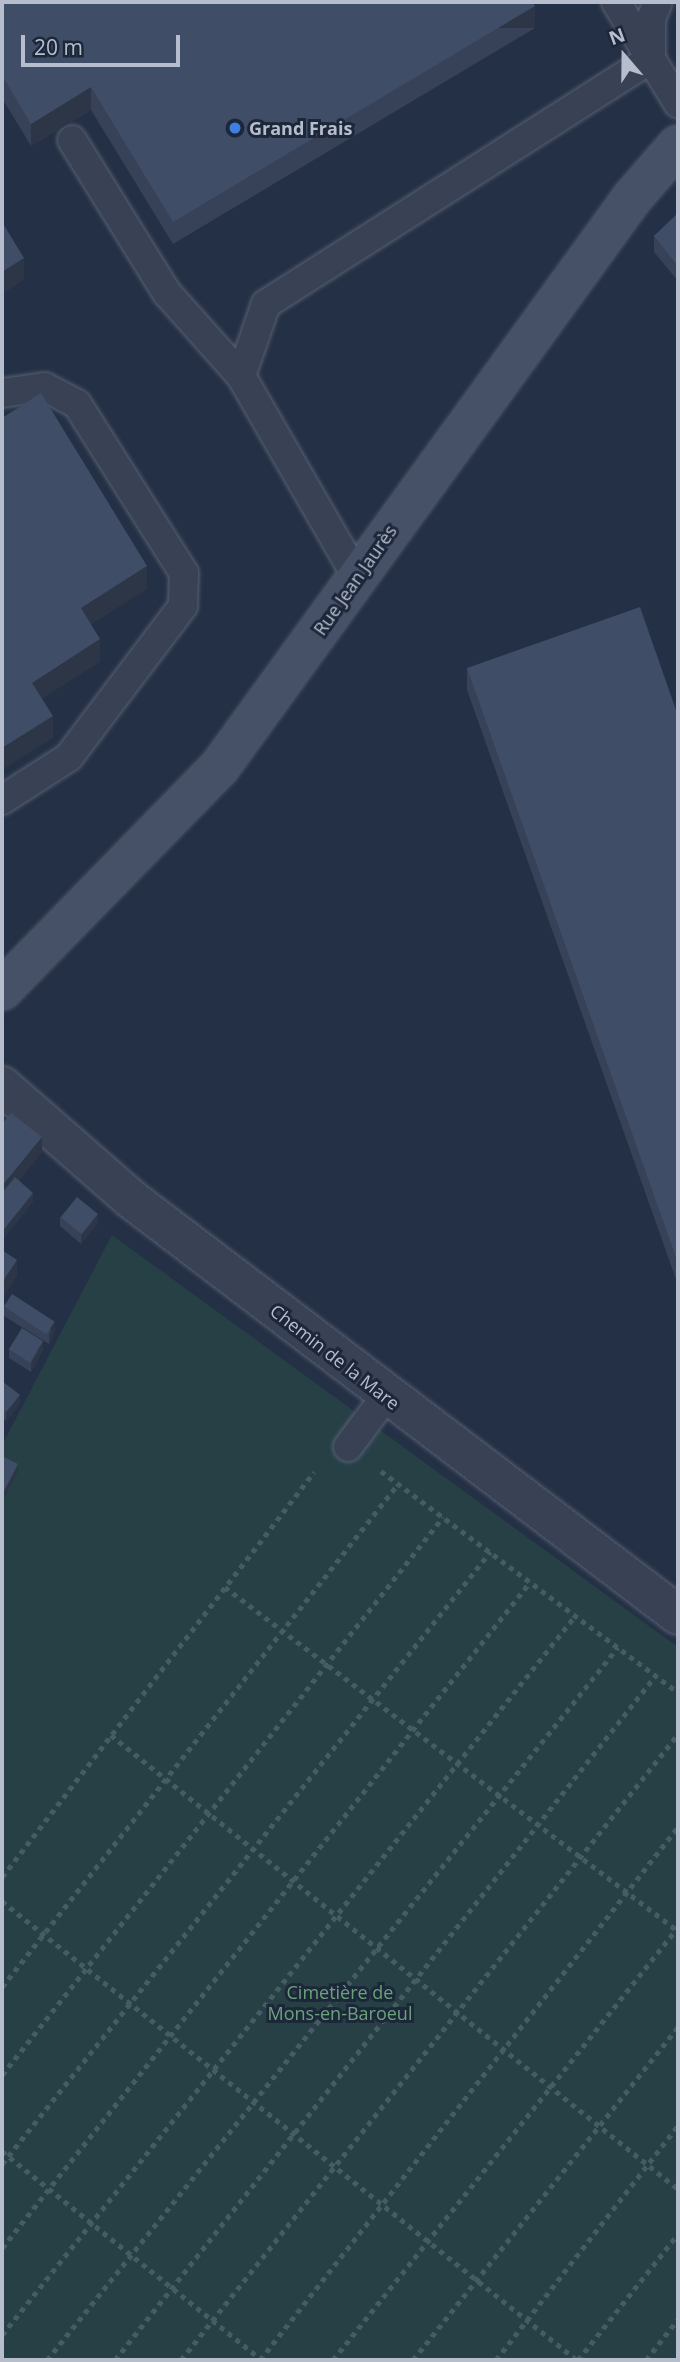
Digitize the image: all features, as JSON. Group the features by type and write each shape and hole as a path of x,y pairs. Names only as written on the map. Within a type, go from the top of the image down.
{"street":[{"name":"Rue Jean Jaurès","path":"2,990 205,784 632,198 678,145"},
{"name":"Chemin de la Mare","path":"2,1086 131,1199 386,1396 678,1615"}],"lane":[{"path":"616,2 678,103"},
{"path":"651,59 651,19 658,2"},
{"path":"241,376 266,304 651,59"},
{"path":"72,140 167,293 241,376 357,578"},
{"path":"2,393 45,387 77,404 184,573 183,606 68,757 2,800"},
{"path":"348,1447 386,1396"}],"path":[{"path":"2,1877 339,1440 678,1692"},
{"path":"2,1987 398,1484"},
{"path":"2,2075 443,1517"},
{"path":"2,2164 490,1552"},
{"path":"2,2248 530,1582"},
{"path":"225,1587 678,1929 333,2360"},
{"path":"2,2335 575,1615"},
{"path":"47,2360 618,1647"},
{"path":"115,2360 656,1675"},
{"path":"181,2360 678,1734"},
{"path":"111,1735 678,2189"},
{"path":"2,2151 261,2360 678,1827"},
{"path":"2,1901 577,2360 678,2234"},
{"path":"413,2360 678,2027"},
{"path":"496,2360 678,2125"},
{"path":"646,2360 678,2319"}],"green space":[{"name":"Cimetière de Mons-en-Baroeul","path":"112,1235 678,1647 678,2360 2,2360 2,1445"}],"building":[{"name":"Grand Frais","path":"2,2 533,2 535,6 173,222 91,87 31,124 2,75"},
{"path":"678,213 678,266 654,236"},
{"path":"2,222 24,258 2,272"},
{"path":"41,393 147,566 81,608 100,639 32,683 53,716 2,748 2,418"},
{"path":"640,607 678,716 678,1263 467,668"},
{"path":"11,1113 42,1137 2,1186 2,1124"},
{"path":"15,1177 33,1193 2,1232 2,1193"},
{"path":"77,1197 98,1214 82,1234 61,1217"},
{"path":"2,1250 17,1260 3,1281 2,1281"},
{"path":"12,1294 55,1322 47,1334 4,1307"},
{"path":"22,1328 43,1341 30,1362 9,1349"},
{"path":"2,1381 20,1395 6,1412 2,1409"},
{"path":"2,1456 18,1464 2,1495"}],"place":[{"name":"Grand Frais","path":"235,128"}]}
